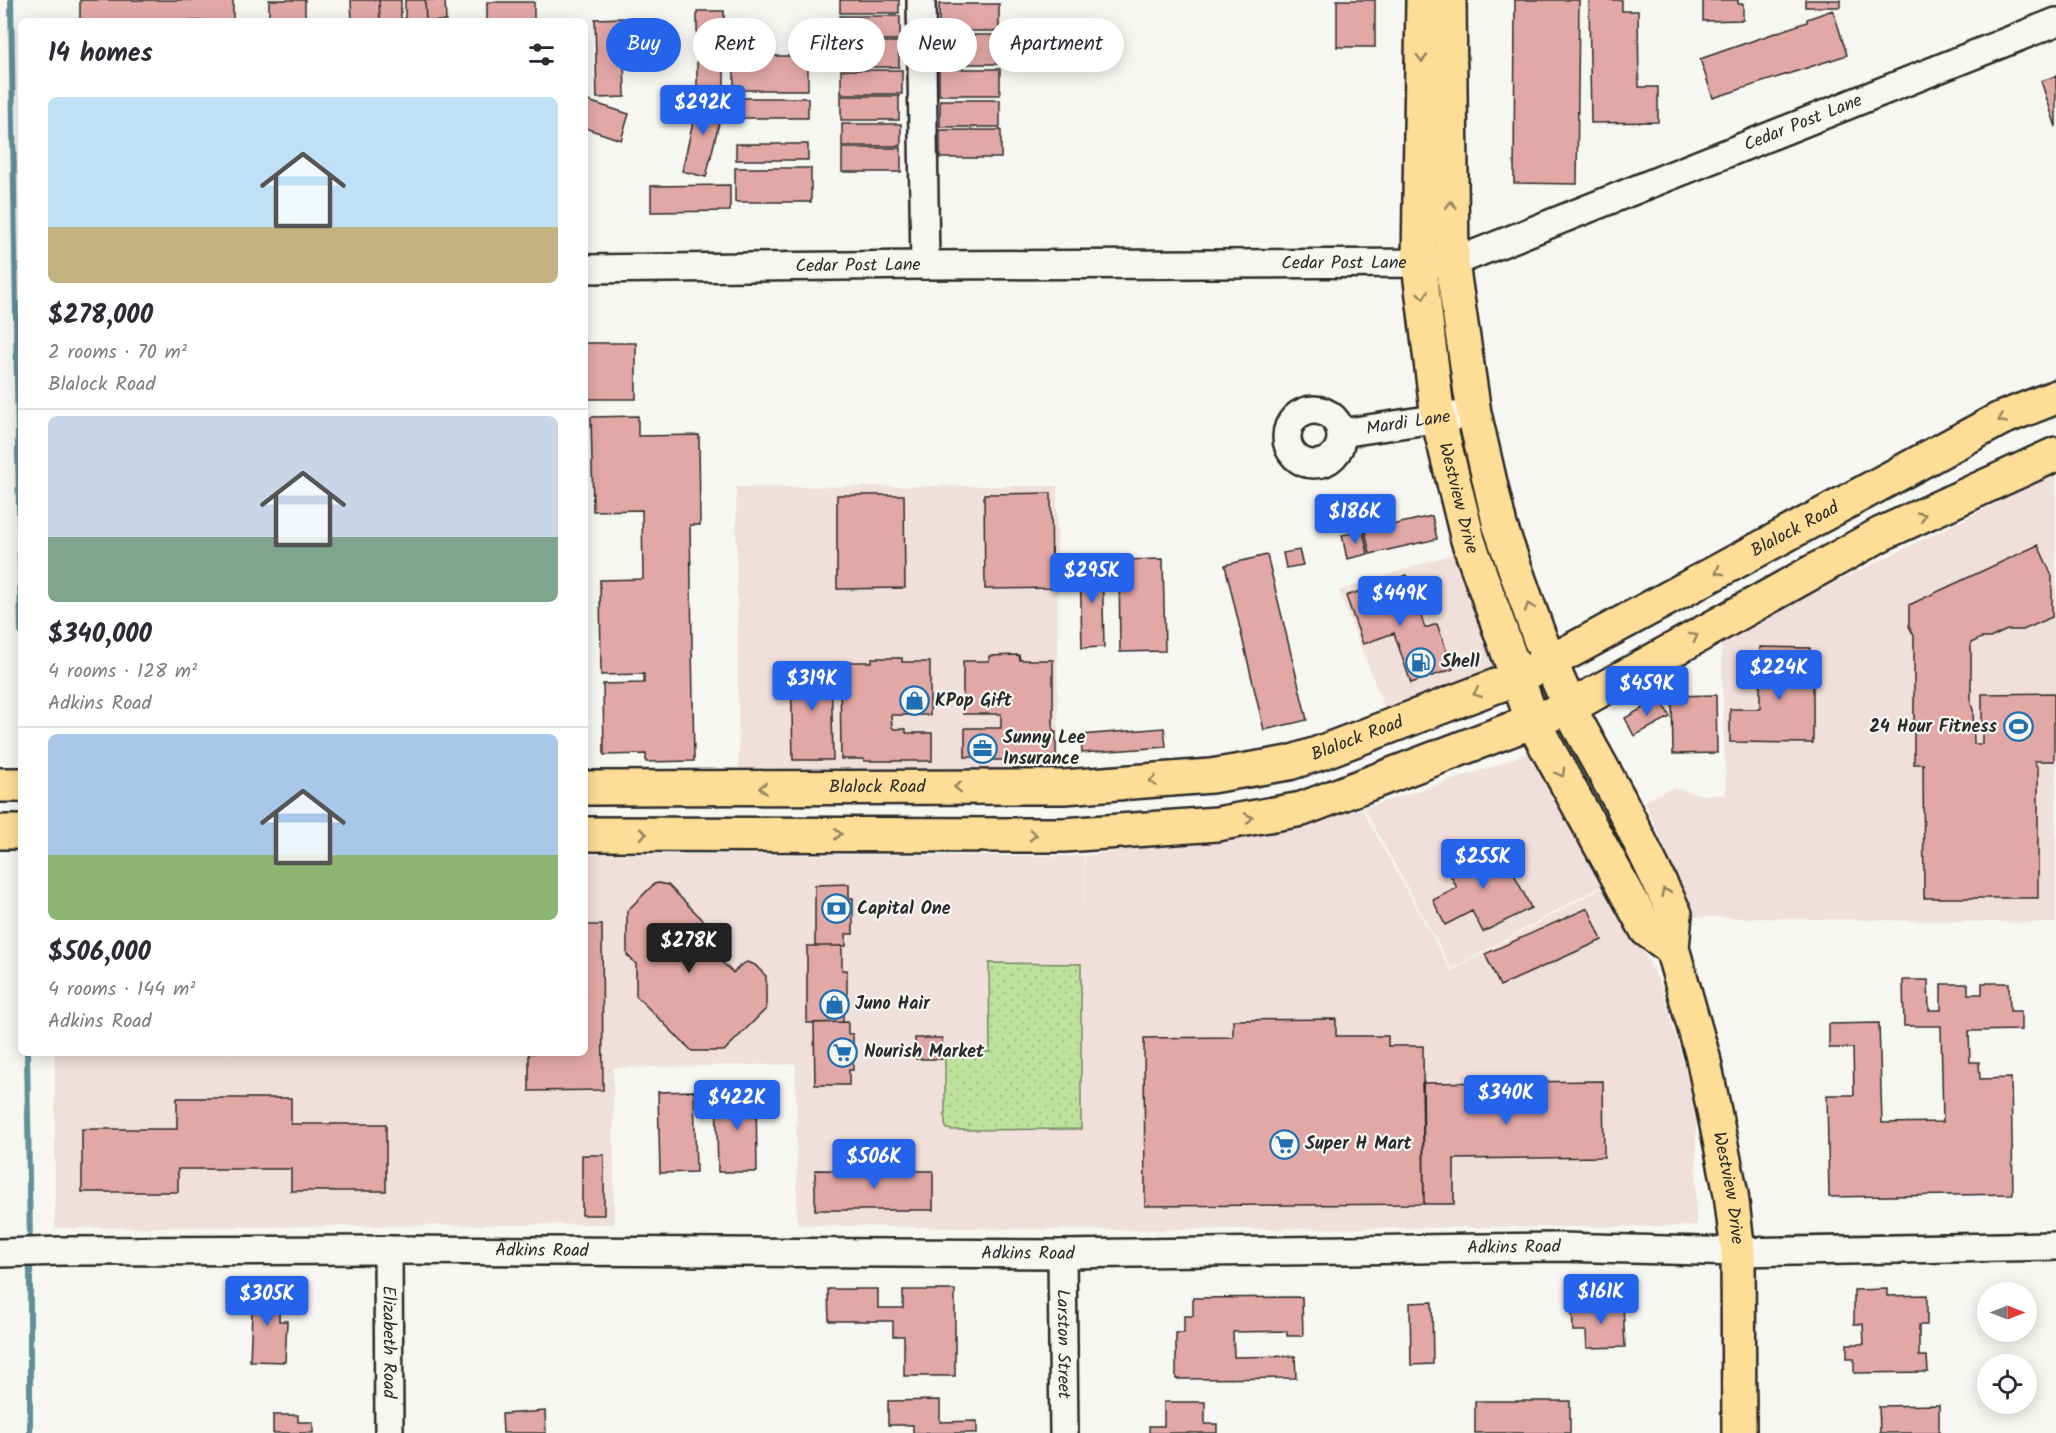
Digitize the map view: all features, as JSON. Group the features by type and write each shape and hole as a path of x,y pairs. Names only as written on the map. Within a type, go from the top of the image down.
{"main road":[{"name":"Westview Drive","path":"1423,0 1419,264 1438,418 1468,540 1533,722 1647,930 1672,948"},
{"name":"Westview Drive","path":"1449,0 1452,263 1474,412 1500,526 1550,662 1675,914 1672,948 1703,1058 1731,1194 1738,1252 1739,1433"},
{"name":"Blalock Road","path":"588,788 1064,787 1211,776 1289,763 1517,677 1550,662 2000,419 2056,397"},
{"path":"588,834 1064,835 1217,824 1302,809 1570,706 1881,534 2056,454"},
{"path":"1868,490 1881,534"},
{"path":"1211,776 1217,824"},
{"path":"0,832 18,832"}],"street":[{"path":"921,0 925,265"},
{"name":"Cedar Post Lane","path":"588,269 1452,263 2056,22"},
{"name":"Mardi Lane","path":"1341,433 1474,412"},
{"name":"Adkins Road","path":"5,1253 388,1250 1062,1254 1559,1247 1738,1252 2056,1246"},
{"name":"Elizabeth Road","path":"388,1250 389,1433"},
{"name":"Larston Street","path":"1062,1254 1064,1433"}],"shaded area":[{"path":"2056,474 2056,923 1693,917 1645,801 1672,788 1703,795 1726,795 1721,639"},
{"path":"1057,486 1058,768 739,768 736,487"},
{"path":"1455,553 1498,664 1386,711 1339,591"},
{"path":"1526,753 1537,755 1608,882 1452,969 1364,808 1495,766"},
{"path":"1362,809 1451,971 1609,884 1662,988 1696,1107 1696,1226 1083,1230 797,1225 796,1064 613,1068 614,1224 55,1228 55,1056 588,1056 588,854 1084,856 1085,930 1085,856"}],"green space":[{"path":"989,963 1081,964 1081,1129 947,1129 945,1125 945,1052 990,1052"}],"building":[{"path":"80,0 233,0 233,18 80,18"},
{"path":"269,0 305,0 305,18 269,18"},
{"path":"351,0 379,0 380,18 352,18"},
{"path":"379,0 401,0 401,18 380,18"},
{"path":"405,0 425,0 426,18 405,18"},
{"path":"425,0 445,0 446,18 426,18"},
{"path":"840,0 899,0 899,13 840,13"},
{"path":"1337,0 1375,0 1375,47 1337,47"},
{"path":"1515,0 1579,0 1577,184 1514,183"},
{"path":"1589,0 1622,0 1622,11 1638,11 1639,87 1658,87 1658,122 1591,123"},
{"path":"1703,0 1738,0 1738,4 1743,4 1743,20 1703,21"},
{"path":"1805,0 1840,0 1840,7 1805,7"},
{"path":"487,2 534,2 534,18 487,18"},
{"path":"939,4 999,4 999,18 989,18 989,31 977,31 977,18 939,18"},
{"path":"1833,10 1847,55 1713,98 1700,59 1807,22 1807,19"},
{"path":"697,11 724,11 724,18 697,18"},
{"path":"840,16 900,16 897,18 897,40 885,40 885,18 840,18"},
{"path":"595,19 606,19 606,72 624,72 625,97 597,98"},
{"path":"977,35 989,35 989,64 977,64"},
{"path":"885,42 897,42 897,67 885,67"},
{"path":"776,56 788,56 788,72 808,72 808,90 734,90 734,72 776,72"},
{"path":"977,69 989,69 989,72 1000,72 1000,95 939,95 939,72 977,72"},
{"path":"897,70 897,72 902,72 902,94 841,94 841,72"},
{"path":"697,72 724,72 724,90 697,90"},
{"path":"2056,76 2056,127 2041,81"},
{"path":"699,96 724,102 706,177 682,171"},
{"path":"841,96 899,96 899,120 841,120"},
{"path":"736,98 808,98 808,118 736,118"},
{"path":"940,100 1000,100 1000,127 940,127"},
{"path":"588,101 629,114 621,140 588,129"},
{"path":"842,124 901,124 901,146 842,146"},
{"path":"940,130 1001,130 1001,158 940,158"},
{"path":"736,144 808,144 808,160 736,160"},
{"path":"842,148 901,148 901,172 842,172"},
{"path":"735,168 811,168 811,202 735,202"},
{"path":"730,185 730,211 651,212 651,186"},
{"path":"588,343 636,343 636,399 588,399"},
{"path":"638,416 638,436 699,435 700,525 690,525 694,761 646,762 646,754 604,755 603,684 644,683 644,674 601,675 600,580 643,579 642,510 593,511 591,417"},
{"path":"1051,493 1052,588 985,589 984,494"},
{"path":"837,495 904,495 905,588 837,589"},
{"path":"1432,516 1437,539 1370,554 1365,531"},
{"path":"1363,531 1368,554 1347,559 1342,535"},
{"name":"24 Hour Fitness","path":"2038,545 2052,576 2052,617 2023,630 2007,630 1971,643 1971,704 1974,744 1982,744 1982,694 2054,693 2054,761 2034,761 2038,769 2038,898 1924,898 1923,764 1914,764 1914,636 1909,626 1909,605"},
{"path":"1299,550 1303,565 1286,568 1283,553"},
{"path":"1267,555 1307,720 1264,730 1225,565"},
{"path":"1163,559 1165,651 1120,652 1119,560"},
{"path":"1102,561 1104,647 1082,648 1080,562"},
{"path":"1407,575 1425,628 1437,624 1453,669 1411,683 1394,633 1363,644 1346,596"},
{"path":"1760,647 1810,648 1810,684 1813,684 1813,743 1730,742 1730,709 1760,709"},
{"path":"1019,655 1020,660 1053,660 1053,732 1056,732 1056,756 1031,757 1031,760 977,760 977,757 965,757 965,728 1001,728 1001,714 963,714 963,661 989,661 989,656"},
{"path":"872,658 902,658 902,662 930,662 930,715 891,715 894,729 906,729 906,733 932,733 932,761 841,759 840,662 872,662"},
{"path":"791,664 831,664 833,760 793,760"},
{"path":"1716,695 1717,753 1673,754 1672,696"},
{"path":"1660,698 1670,717 1634,736 1625,718"},
{"path":"1164,728 1166,747 1082,753 1081,735"},
{"path":"1498,842 1531,908 1483,932 1472,911 1445,925 1433,900 1457,888 1447,868"},
{"path":"654,884 668,885 708,925 708,943 713,948 711,951 733,973 747,962 755,965 766,976 766,1009 724,1051 692,1051 636,996 636,964 627,955 627,911"},
{"path":"849,884 849,898 853,898 853,934 846,934 846,946 815,946 815,885"},
{"path":"1588,908 1602,940 1500,986 1485,954"},
{"path":"588,925 602,925 603,1090 529,1091 529,1056 588,1056"},
{"path":"807,946 842,946 842,970 847,970 847,1001 843,1001 843,1022 807,1023"},
{"path":"1903,980 1928,980 1929,1010 1941,1010 1941,984 1968,984 1968,994 1982,994 1982,983 2009,983 2010,1011 2021,1011 2021,1030 1969,1031 1970,1062 1979,1062 1980,1079 2011,1078 2013,1194 1829,1197 1827,1095 1854,1095 1853,1048 1829,1048 1829,1024 1879,1023 1882,1123 1943,1122 1941,1026 1904,1026"},
{"name":"Super H Mart","path":"1336,1019 1336,1036 1388,1036 1388,1046 1423,1046 1424,1204 1145,1206 1144,1038 1233,1037 1233,1020"},
{"path":"848,1022 848,1034 853,1034 853,1070 849,1070 849,1085 815,1085 814,1023"},
{"path":"915,1038 942,1038 942,1059 916,1059"},
{"path":"1603,1081 1604,1157 1454,1159 1454,1204 1424,1204 1422,1083"},
{"path":"756,1090 757,1172 718,1172 716,1091"},
{"path":"694,1091 696,1172 660,1173 658,1092"},
{"path":"177,1098 291,1098 291,1124 386,1124 386,1191 291,1191 291,1169 178,1169 178,1192 82,1192 82,1129 177,1129"},
{"path":"582,1155 604,1155 604,1215 582,1215"},
{"path":"815,1170 933,1171 933,1210 815,1210"},
{"path":"253,1287 280,1288 279,1321 287,1321 285,1362 250,1361"},
{"path":"828,1289 878,1289 878,1308 903,1308 903,1290 955,1290 955,1376 904,1376 904,1336 893,1336 893,1321 829,1321"},
{"path":"1887,1289 1887,1296 1927,1295 1927,1325 1919,1325 1919,1356 1927,1356 1928,1372 1854,1373 1854,1358 1847,1358 1847,1344 1864,1344 1863,1324 1854,1324 1854,1290"},
{"path":"1302,1297 1303,1336 1287,1336 1287,1331 1233,1332 1234,1357 1295,1356 1296,1378 1176,1379 1176,1333 1184,1333 1184,1316 1193,1316 1193,1298"},
{"path":"1432,1302 1433,1364 1411,1365 1410,1303"},
{"path":"1623,1304 1625,1347 1587,1348 1586,1331 1573,1331 1572,1306"},
{"path":"940,1400 940,1422 977,1421 977,1433 913,1433 913,1425 888,1425 888,1401"},
{"path":"1475,1401 1570,1401 1570,1433 1475,1433"},
{"path":"1164,1402 1205,1402 1205,1424 1217,1424 1217,1433 1149,1433 1149,1426 1164,1426"},
{"path":"1939,1405 1939,1433 1880,1433 1879,1406"},
{"path":"545,1411 546,1433 503,1433 502,1414"},
{"path":"273,1415 298,1415 298,1422 313,1422 313,1433 273,1433"}],"waterway":[{"path":"11,0 18,442"},
{"path":"27,1056 30,1244"},
{"path":"30,1258 30,1433"}],"place":[{"name":"Shell","path":"1420,662"},
{"name":"KPop Gift","path":"914,701"},
{"name":"24 Hour Fitness","path":"2018,727"},
{"name":"Sunny Lee Insurance","path":"982,748"},
{"name":"Capital One","path":"836,909"},
{"name":"Juno Hair","path":"834,1004"},
{"name":"Nourish Market","path":"843,1052"},
{"name":"Super H Mart","path":"1284,1144"}]}
